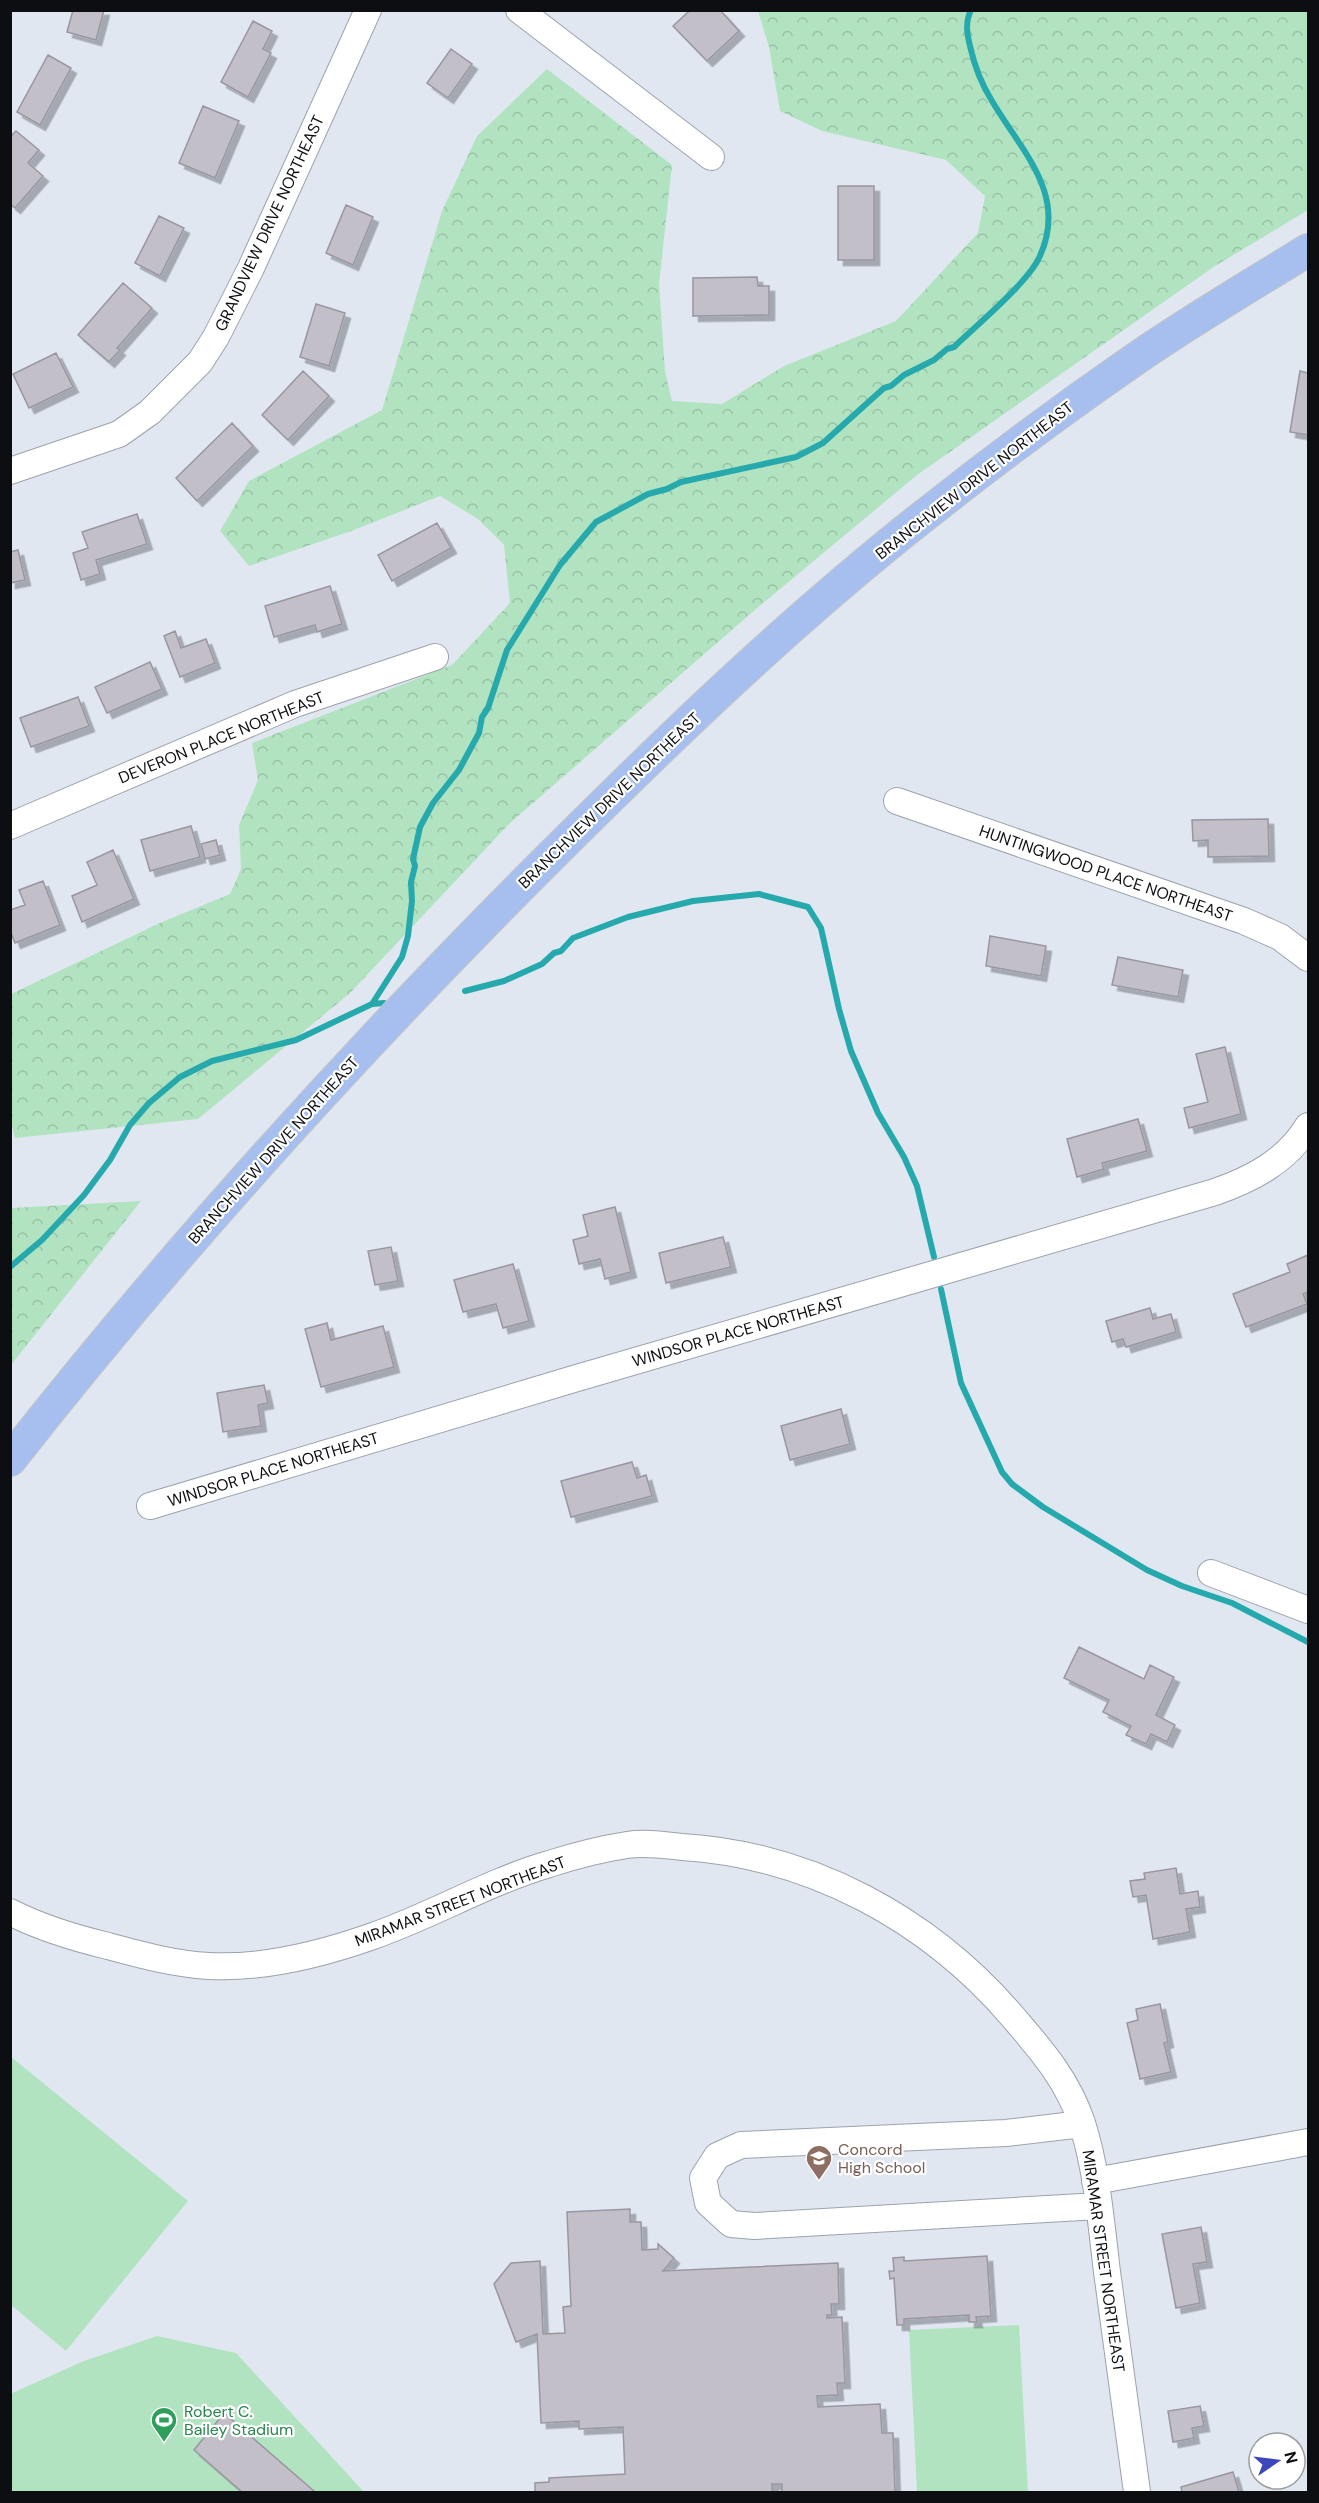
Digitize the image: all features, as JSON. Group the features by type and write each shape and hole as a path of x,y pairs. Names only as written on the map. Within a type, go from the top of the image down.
{"main road":[{"name":"BRANCHVIEW DRIVE NORTHEAST","path":"10,1460 110,1334 296,1122 375,1036 454,953 624,783 763,652 924,516 1057,415 1138,357 1308,250"}],"street":[{"name":"GRANDVIEW DRIVE NORTHEAST","path":"10,471 118,434 150,412 200,362 216,337 251,268 368,10"},
{"path":"519,10 711,158"},
{"name":"DEVERON PLACE NORTHEAST","path":"10,826 295,704 435,657"},
{"name":"HUNTINGWOOD PLACE NORTHEAST","path":"897,801 1244,921 1280,936 1308,958"},
{"name":"WINDSOR PLACE NORTHEAST","path":"150,1506 577,1378 1215,1192 1240,1183 1275,1162 1299,1142 1308,1126"},
{"path":"1211,1573 1308,1610"},
{"name":"MIRAMAR STREET NORTHEAST","path":"10,1912 67,1936 163,1961 211,1966 251,1965 309,1955 374,1935 548,1864 627,1845 719,1849 769,1860 853,1891 919,1930 992,1993 1054,2065 1082,2124 1099,2206 1137,2493"},
{"path":"1082,2124 1006,2133 741,2145 717,2156 704,2178 708,2203 731,2224 755,2226 1099,2206"},
{"path":"1095,2181 1308,2142"}],"green space":[{"path":"758,11 1308,11 1308,210 1215,266 917,475 756,609 510,823 350,993 198,1119 15,1138 10,1119 11,994 162,922 230,894 241,869 239,825 258,780 252,743 452,665 510,603 504,545 478,519 440,496 351,531 249,566 220,531 249,481 382,410 442,211 477,136 547,69 672,165 659,284 665,371 672,401 722,404 784,366 896,321 978,233 985,196 946,160 822,131 780,111 769,47"},
{"path":"141,1201 11,1365 11,1208"},
{"path":"10,2056 188,2201 66,2351 11,2305"},
{"path":"1019,2325 1028,2492 917,2492 909,2330"},
{"name":"Robert C. Bailey Stadium","path":"157,2336 236,2353 364,2492 11,2492 10,2394 84,2361"}],"building":[{"path":"73,10 104,10 96,40 67,32"},
{"path":"687,10 720,10 739,31 707,61 673,26 688,12"},
{"path":"253,21 272,31 263,49 271,53 248,97 221,82"},
{"path":"451,49 472,64 448,98 427,83"},
{"path":"48,55 71,68 40,125 17,112"},
{"path":"203,106 239,121 215,178 179,163"},
{"path":"16,131 39,150 28,163 43,176 15,208 10,204 10,137"},
{"path":"838,186 874,186 874,260 838,260"},
{"path":"346,205 373,217 353,265 326,253"},
{"path":"159,216 184,228 160,276 135,263"},
{"path":"757,277 758,286 769,286 769,315 693,316 693,278"},
{"path":"123,283 152,308 117,348 120,350 109,362 78,335"},
{"path":"316,304 345,313 329,366 300,357"},
{"path":"56,353 73,387 29,408 13,374"},
{"path":"303,371 329,396 288,440 262,415"},
{"path":"1300,371 1308,373 1308,435 1290,432"},
{"path":"232,423 253,446 197,501 176,478"},
{"path":"137,514 147,544 96,560 100,574 81,580 73,553 88,548 82,532"},
{"path":"437,523 451,548 392,581 378,555"},
{"path":"18,550 25,580 10,583 10,552"},
{"path":"330,586 342,624 317,632 315,625 274,637 265,606"},
{"path":"175,631 181,648 206,639 215,663 180,677 164,636"},
{"path":"150,662 162,689 107,713 95,687"},
{"path":"78,697 89,726 31,747 20,718"},
{"path":"1268,819 1269,856 1208,857 1208,840 1193,841 1192,820"},
{"path":"191,826 200,857 150,871 141,840"},
{"path":"216,840 220,855 205,859 201,844"},
{"path":"113,850 134,899 82,922 72,896 97,885 87,862"},
{"path":"43,881 60,925 15,943 10,930 10,910 25,905 19,890"},
{"path":"990,936 1046,946 1041,976 986,966"},
{"path":"1118,957 1183,970 1178,997 1112,985"},
{"path":"1225,1047 1241,1114 1189,1128 1184,1108 1208,1102 1196,1054"},
{"path":"1138,1119 1147,1151 1102,1163 1104,1169 1077,1177 1067,1139"},
{"path":"615,1207 631,1272 605,1279 600,1259 579,1264 573,1240 588,1236 583,1215"},
{"path":"723,1237 731,1267 666,1283 659,1253"},
{"path":"391,1247 398,1281 375,1285 368,1251"},
{"path":"1308,1255 1308,1292 1303,1294 1307,1304 1246,1327 1233,1294 1290,1272 1287,1264"},
{"path":"513,1264 529,1321 503,1328 496,1304 463,1312 454,1280"},
{"path":"1150,1308 1153,1319 1171,1314 1176,1332 1126,1347 1123,1339 1112,1342 1106,1321"},
{"path":"327,1323 331,1340 383,1326 394,1367 321,1387 305,1329"},
{"path":"264,1385 268,1403 258,1405 261,1426 223,1432 217,1393"},
{"path":"841,1409 850,1444 790,1460 781,1426"},
{"path":"632,1462 637,1478 646,1475 652,1496 571,1517 561,1481"},
{"path":"1079,1647 1144,1679 1150,1665 1174,1677 1156,1715 1175,1725 1167,1742 1151,1734 1146,1744 1126,1735 1131,1726 1103,1712 1109,1700 1064,1678"},
{"path":"1176,1868 1180,1894 1198,1891 1200,1907 1186,1909 1190,1932 1153,1939 1146,1895 1133,1897 1130,1881 1145,1879 1144,1873"},
{"path":"1160,2004 1168,2042 1164,2043 1171,2072 1140,2079 1127,2023 1138,2020 1136,2009"},
{"path":"630,2209 630,2222 641,2222 642,2250 658,2249 658,2244 674,2258 663,2271 838,2263 839,2304 831,2304 832,2315 827,2315 827,2318 842,2317 845,2383 837,2383 838,2395 817,2396 818,2407 880,2404 882,2433 893,2433 895,2492 782,2492 782,2484 772,2484 772,2492 535,2492 535,2483 549,2482 549,2478 625,2474 623,2427 579,2429 579,2421 541,2423 537,2334 516,2342 494,2284 511,2263 540,2261 543,2334 565,2333 563,2307 571,2306 567,2212"},
{"path":"1201,2227 1207,2262 1193,2264 1200,2303 1176,2308 1162,2234"},
{"path":"987,2256 991,2316 976,2317 977,2322 969,2322 969,2315 904,2319 904,2325 897,2325 894,2278 890,2279 889,2271 894,2271 893,2258 904,2257 904,2261"},
{"path":"1200,2406 1204,2426 1192,2428 1194,2438 1173,2442 1168,2411"},
{"path":"224,2413 315,2492 242,2492 194,2450"},
{"path":"1233,2472 1239,2492 1182,2492 1181,2487"}],"waterway":[{"path":"10,1267 42,1240 84,1195 110,1160 130,1125 149,1103 180,1077 212,1061 296,1040 372,1004 402,957 408,936 412,901 411,882 415,866 413,859 420,827 433,803 459,770 479,733 482,717 488,708 507,650 560,565 596,522 648,494 681,482 796,457 823,443 884,388 891,386 904,375 954,347 1024,280 1039,258 1047,235 1049,214 1038,175 992,101 979,74 967,32 971,10"},
{"path":"465,991 504,981 542,964 554,953 561,951 573,938 628,917 693,901 759,894 808,907 821,928 851,1051 878,1113 904,1157 917,1186 934,1257"},
{"path":"372,1004 384,1003"},
{"path":"941,1289 961,1383 1002,1472 1012,1484 1043,1507 1147,1570 1182,1586 1232,1603 1308,1642"}],"place":[{"name":"Concord High School","path":"819,2181"},
{"name":"Robert C. Bailey Stadium","path":"164,2443"}]}
